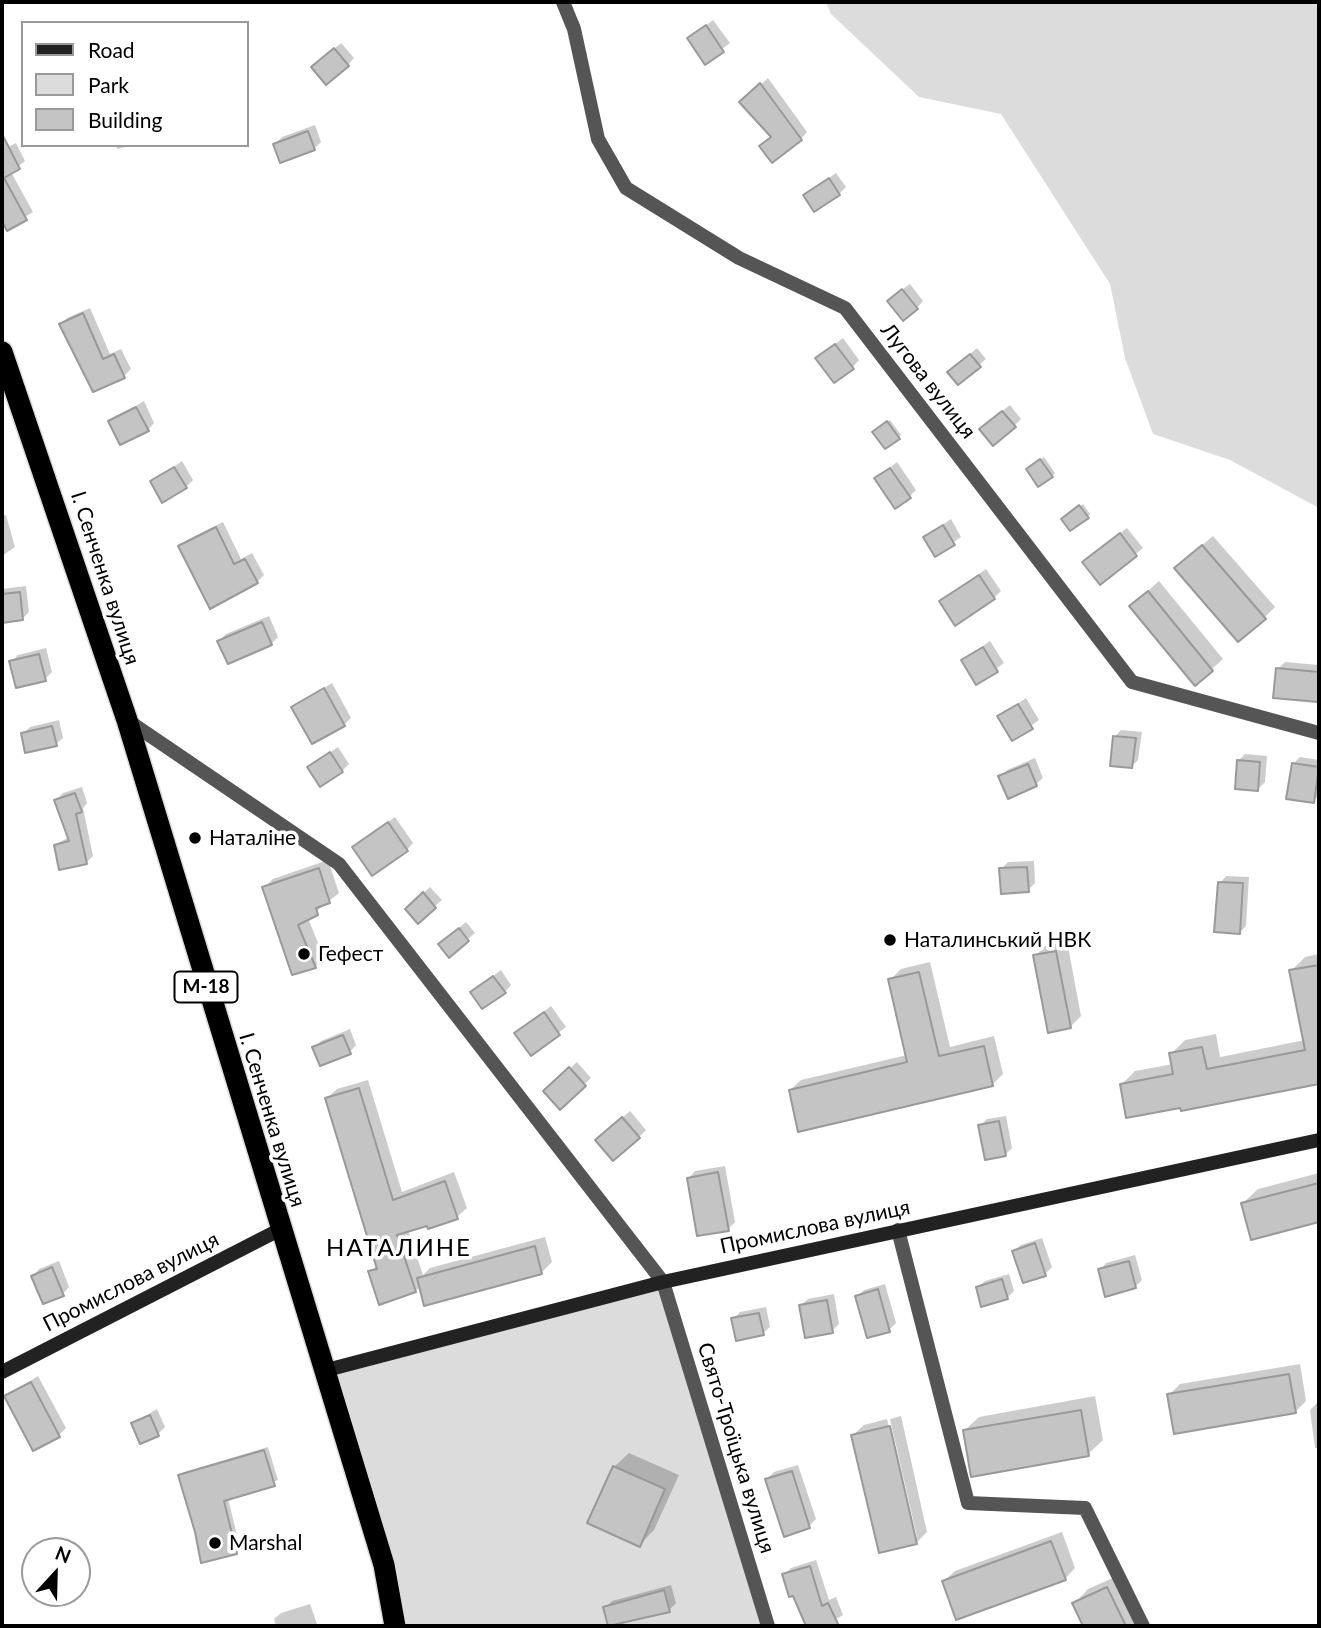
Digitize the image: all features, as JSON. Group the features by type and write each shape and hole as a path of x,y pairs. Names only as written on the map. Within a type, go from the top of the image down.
{"highway":[{"name":"І. Сенченка вулиця","path":"2,352 127,720 279,1230 384,1565 396,1626"}],"street":[{"name":"Лугова вулиця","path":"563,2 574,29 598,139 626,188 739,258 845,308 1132,682 1319,733"},
{"path":"127,720 339,864 663,1282"},
{"name":"Промислова вулиця","path":"323,1371 663,1282 1319,1140"},
{"name":"Промислова вулиця","path":"2,1372 279,1230"},
{"path":"898,1230 968,1503 1085,1508 1143,1626"},
{"name":"Свято-Троїцька вулиця","path":"663,1282 768,1626"}],"green space":[{"path":"826,2 1319,2 1319,508 1230,460 1153,434 1125,358 1110,284 1001,114 919,97 831,14"},
{"path":"663,1282 768,1626 395,1626 323,1371"}],"building":[{"path":"706,25 724,52 705,65 687,38"},
{"path":"334,48 349,66 326,85 311,67"},
{"path":"760,83 802,140 772,163 759,146 771,137 739,102"},
{"path":"308,131 315,150 280,163 273,144"},
{"path":"2,134 20,169 4,178 27,220 7,231 2,221"},
{"path":"829,178 840,195 814,212 803,195"},
{"path":"902,289 918,309 903,321 887,301"},
{"path":"83,313 103,359 114,354 125,378 93,392 59,324"},
{"path":"835,344 854,369 834,383 815,358"},
{"path":"970,354 981,367 958,385 947,372"},
{"path":"136,407 149,431 120,445 108,421"},
{"path":"1002,411 1016,427 993,446 979,429"},
{"path":"887,421 900,439 885,449 872,432"},
{"path":"1040,459 1053,477 1038,487 1026,469"},
{"path":"174,467 187,488 162,503 150,481"},
{"path":"890,468 911,498 895,509 874,478"},
{"path":"1079,505 1089,518 1070,531 1061,519"},
{"path":"943,525 955,545 935,557 923,537"},
{"path":"216,527 234,564 245,559 258,583 210,609 178,546"},
{"path":"1120,533 1137,556 1100,585 1082,562"},
{"path":"1202,545 1266,619 1238,642 1174,568"},
{"path":"979,575 995,599 955,626 939,601"},
{"path":"1148,591 1213,671 1195,686 1129,606"},
{"path":"20,592 23,620 2,623 2,594"},
{"path":"262,622 272,645 228,664 217,641"},
{"path":"983,647 998,672 976,685 961,660"},
{"path":"39,654 46,681 16,688 9,661"},
{"path":"1276,668 1319,672 1318,702 1273,698"},
{"path":"324,688 345,726 312,744 291,707"},
{"path":"1018,704 1033,729 1012,741 997,716"},
{"path":"52,726 57,746 25,753 21,733"},
{"path":"1113,736 1136,738 1132,768 1110,766"},
{"path":"330,752 343,772 320,787 307,767"},
{"path":"1237,760 1260,762 1258,791 1235,789"},
{"path":"1292,763 1319,767 1314,803 1286,799"},
{"path":"1028,764 1037,786 1008,799 998,776"},
{"path":"75,793 82,812 76,814 87,864 59,870 54,845 69,841 54,800"},
{"path":"388,822 408,851 372,876 352,847"},
{"path":"1027,867 1029,892 1001,894 999,868"},
{"path":"319,868 330,903 316,908 318,915 298,925 316,968 292,975 262,887"},
{"path":"1218,882 1243,883 1240,934 1214,932"},
{"path":"423,892 436,908 418,924 405,909"},
{"path":"459,928 469,941 449,958 438,944"},
{"path":"1056,951 1071,1028 1048,1033 1033,955"},
{"path":"1319,965 1319,1084 1181,1111 1180,1108 1126,1118 1120,1084 1173,1074 1169,1053 1202,1047 1207,1069 1305,1050 1289,970"},
{"path":"919,972 939,1056 984,1046 993,1086 798,1132 789,1090 907,1062 888,979"},
{"path":"493,976 506,993 482,1009 470,992"},
{"path":"544,1012 560,1035 531,1056 514,1033"},
{"path":"343,1035 351,1054 320,1066 312,1047"},
{"path":"569,1067 586,1086 560,1110 543,1091"},
{"path":"359,1088 393,1200 445,1181 458,1219 397,1235 416,1292 379,1305 368,1271 377,1269 325,1098"},
{"path":"622,1117 640,1138 613,1161 595,1140"},
{"path":"999,1121 1006,1156 985,1160 978,1125"},
{"path":"718,1172 729,1231 697,1236 687,1178"},
{"path":"1319,1183 1319,1222 1251,1240 1241,1203"},
{"path":"1035,1243 1046,1276 1023,1283 1012,1251"},
{"path":"535,1246 542,1274 424,1306 417,1278"},
{"path":"1129,1261 1136,1288 1105,1297 1098,1269"},
{"path":"52,1267 64,1296 43,1304 31,1276"},
{"path":"1002,1279 1008,1299 981,1307 976,1287"},
{"path":"878,1289 890,1332 867,1338 855,1296"},
{"path":"827,1300 833,1333 805,1338 799,1305"},
{"path":"759,1313 764,1335 736,1341 731,1318"},
{"path":"1289,1374 1296,1413 1174,1434 1167,1394"},
{"path":"31,1382 60,1437 33,1451 4,1396"},
{"path":"1081,1410 1089,1456 971,1477 963,1430"},
{"path":"150,1415 159,1436 140,1444 131,1423"},
{"path":"890,1426 917,1544 879,1553 851,1435"},
{"path":"264,1450 275,1486 224,1501 237,1554 201,1563 178,1475"},
{"path":"613,1466 665,1489 640,1547 587,1523"},
{"path":"792,1471 810,1528 784,1537 765,1479"},
{"path":"1051,1541 1066,1580 956,1620 942,1581"},
{"path":"810,1566 822,1606 828,1603 839,1626 806,1626 793,1596 789,1597 782,1574"},
{"path":"1107,1587 1126,1626 1083,1626 1072,1603"},
{"path":"664,1590 670,1612 608,1626 603,1607"}],"place":[{"name":"Наталіне","path":"195,838"},
{"name":"Наталинський НВК","path":"890,940"},
{"name":"Гефест","path":"304,954"},
{"name":"Marshal","path":"215,1543"}],"district":[{"name":"НАТАЛИНЕ","path":"399,1248"}]}
